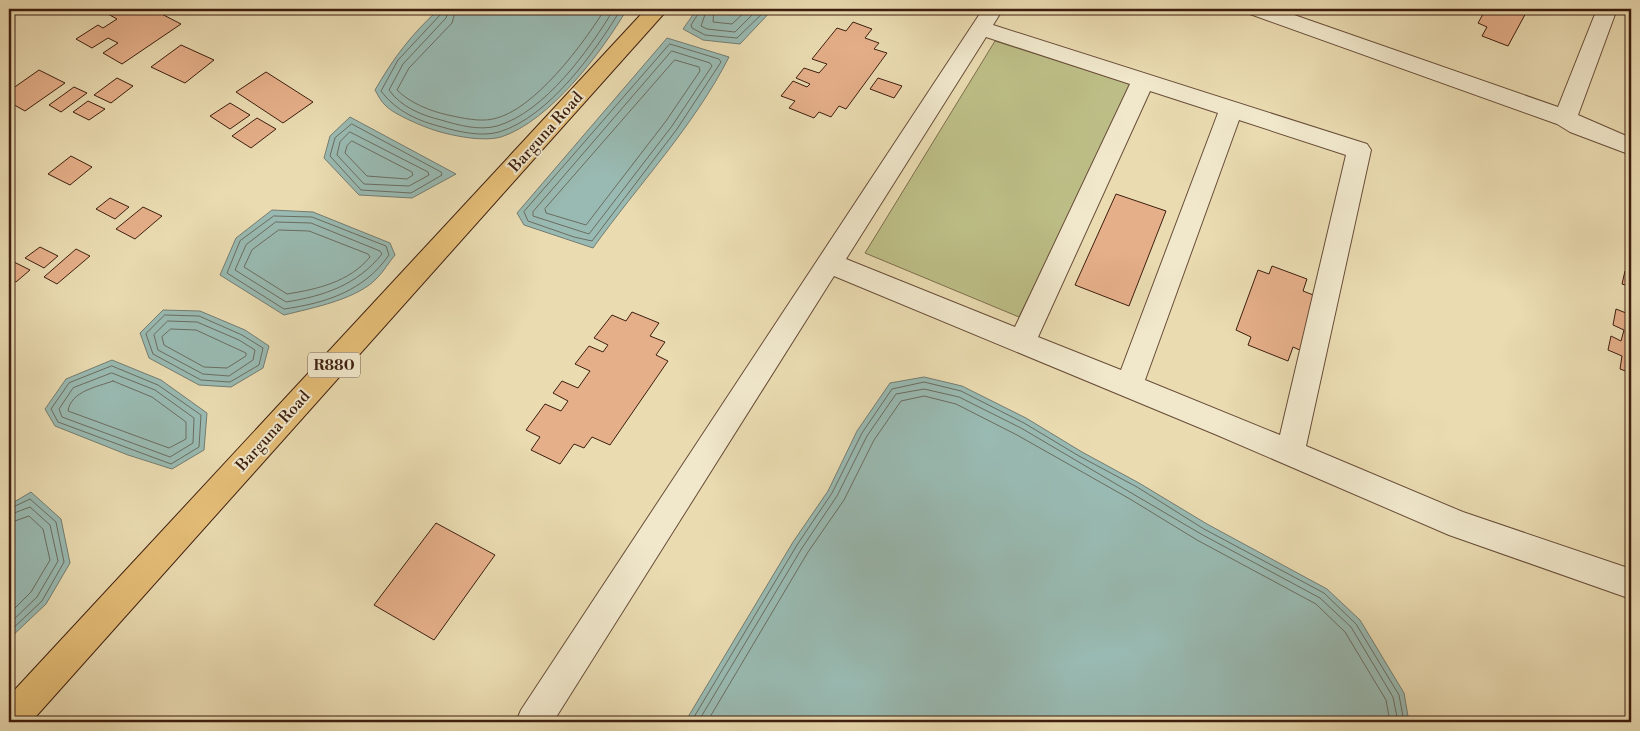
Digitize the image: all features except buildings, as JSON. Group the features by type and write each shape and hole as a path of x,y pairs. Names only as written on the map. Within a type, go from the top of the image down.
{"main road":[{"name":"Barguna Road","path":"9,720 658,9"}],"street":[{"path":"1257,9 1565,118 1578,126 1631,147"},
{"path":"1565,118 1607,9"},
{"path":"533,722 987,18 1144,81 1359,150 1290,453"},
{"path":"1022,342 1144,81"},
{"path":"1129,386 1231,109"},
{"path":"829,263 1460,525 1631,584"}],"green space":[{"path":"995,41 1133,85 1019,317 865,253"}],"water":[{"path":"439,9 627,9 604,45 556,101 519,129 501,137 486,139 452,135 418,124 390,109 383,103 375,90 404,47"},
{"path":"697,9 773,9 740,44 703,40 683,29"},
{"path":"667,38 729,57 699,107 665,155 593,248 524,225 517,213"},
{"path":"350,117 456,174 412,198 359,195 324,158 330,136"},
{"path":"272,210 313,212 390,243 395,255 370,285 359,291 334,302 284,315 220,275 236,238"},
{"path":"163,310 200,311 245,330 269,346 263,368 231,387 199,385 149,358 140,333"},
{"path":"112,360 161,380 207,413 204,450 172,469 128,455 55,426 45,409 66,379"},
{"path":"924,377 962,386 1026,418 1207,524 1327,589 1360,620 1404,693 1409,722 685,722 793,542 828,491 857,431 890,383"},
{"path":"31,492 61,519 70,563 46,604 9,639 9,505"}]}
